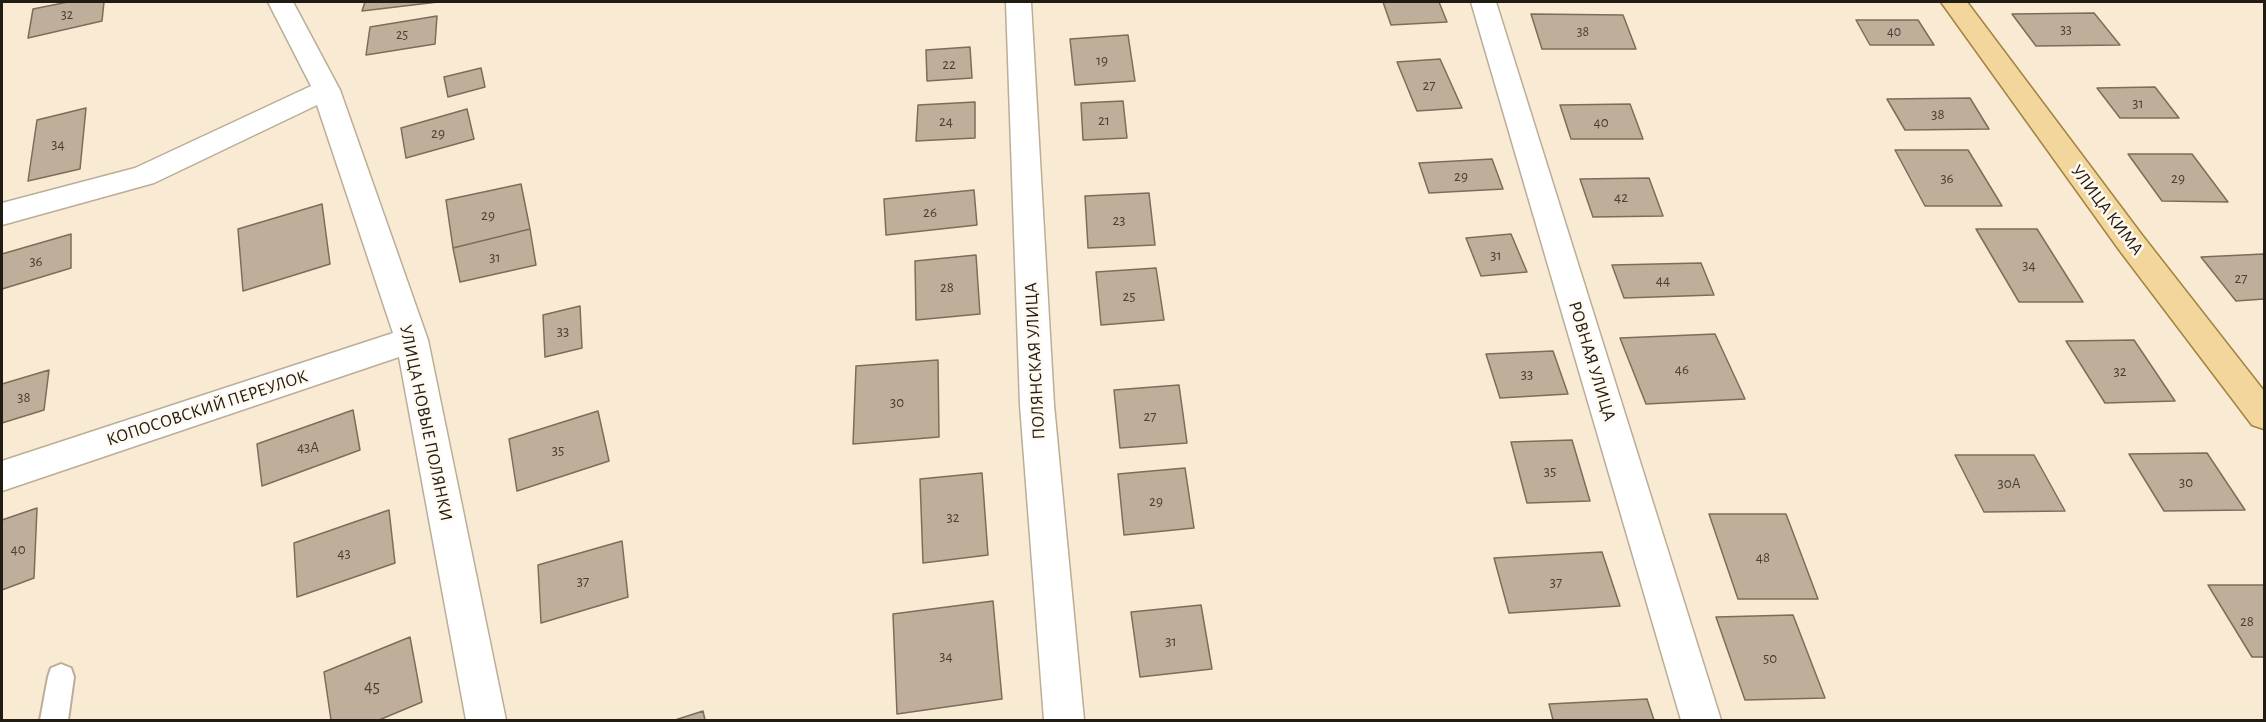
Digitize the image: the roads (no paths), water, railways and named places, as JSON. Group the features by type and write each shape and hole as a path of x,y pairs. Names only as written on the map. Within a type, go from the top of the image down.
{"main road":[{"name":"УЛИЦА КИМА","path":"1954,2 2131,243 2265,415"}],"street":[{"name":"УЛИЦА НОВЫЕ ПОЛЯНКИ","path":"281,2 326,90 412,340 486,720"},
{"name":"ПОЛЯНСКАЯ УЛИЦА","path":"1018,2 1036,405 1064,720"},
{"name":"РОВНАЯ УЛИЦА","path":"1483,2 1701,720"},
{"path":"2,214 144,176 326,90"},
{"name":"КОПОСОВСКИЙ ПЕРЕУЛОК","path":"2,476 412,340"}],"lane":[{"path":"54,720 61,677"}]}
